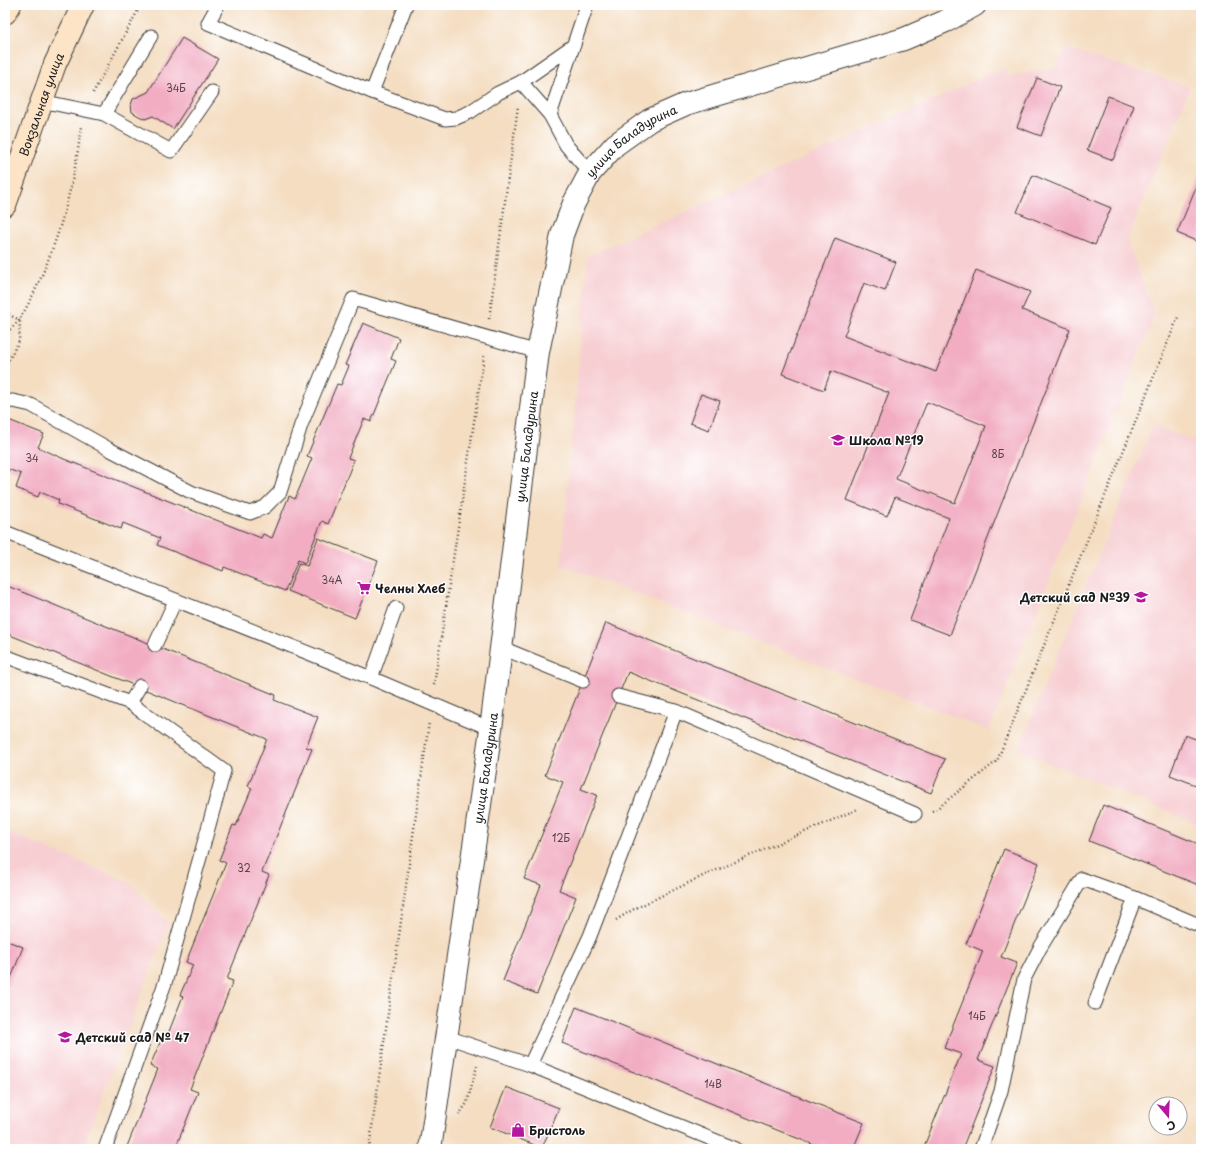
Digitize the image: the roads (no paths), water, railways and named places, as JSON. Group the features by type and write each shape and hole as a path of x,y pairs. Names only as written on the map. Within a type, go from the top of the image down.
{"main road":[{"path":"5,13 10,5"},
{"name":"Вокзальная улица","path":"5,205 58,57 83,5"}],"street":[{"name":"улица Баладурина","path":"430,1149 502,648 538,352 562,235 574,203 590,173 615,145 658,117 686,104 904,39 946,21 975,5"}],"lane":[{"path":"218,5 208,23 372,92 445,119 456,118 470,112 498,93 521,82 574,46"},
{"path":"372,92 406,5"},
{"path":"550,115 587,5"},
{"path":"104,114 151,36"},
{"path":"521,82 550,115 566,145 590,173"},
{"path":"41,102 104,114 171,151 212,92"},
{"path":"5,402 13,401 31,405 108,449 192,492 250,513 265,506 280,492 301,425 353,299 538,352"},
{"path":"5,532 371,678 491,729"},
{"path":"155,645 175,601"},
{"path":"371,678 396,608"},
{"path":"502,648 583,681"},
{"path":"5,656 130,703 224,771 165,982 106,1149"},
{"path":"130,703 140,686"},
{"path":"618,696 676,711 915,814"},
{"path":"530,1065 590,936 676,711"},
{"path":"981,1149 1001,1091 1024,979 1040,948 1082,879 1135,898 1201,926"},
{"path":"1095,1003 1135,898"},
{"path":"447,1037 530,1065 736,1149"}],"place":[{"name":"Школа №19","path":"838,440"},
{"name":"Челны Хлеб","path":"364,588"},
{"name":"Детский сад №39","path":"1141,597"},
{"name":"Детский сад № 47","path":"65,1037"},
{"name":"Бристоль","path":"518,1130"}]}
